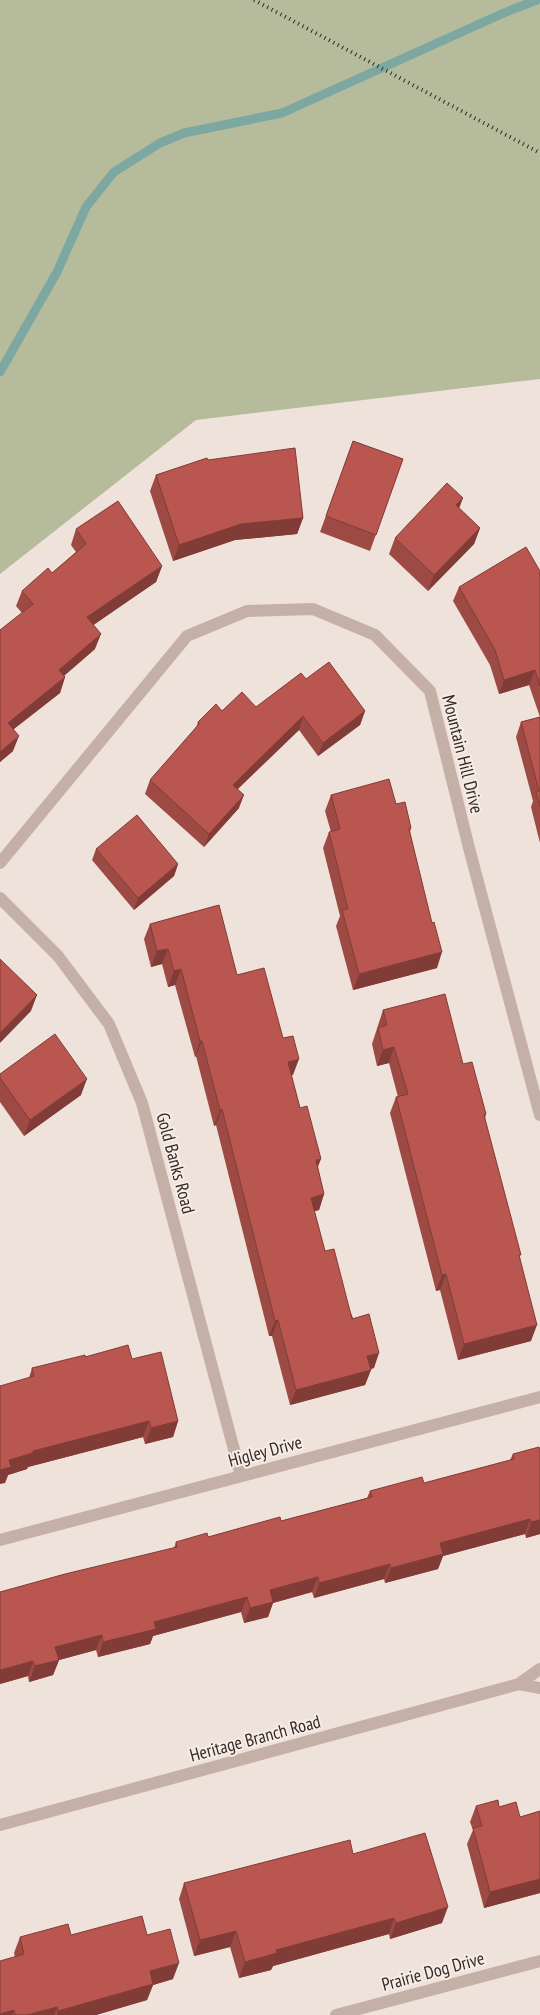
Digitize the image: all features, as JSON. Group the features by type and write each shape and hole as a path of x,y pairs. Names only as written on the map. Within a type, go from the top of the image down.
{"street":[{"name":"Mountain Hill Drive","path":"0,863 187,636 247,611 313,609 375,635 430,691 469,848 540,1116"},
{"name":"Gold Banks Road","path":"0,898 58,956 109,1024 142,1103 241,1476"},
{"name":"Higley Drive","path":"0,1540 540,1397"},
{"name":"Heritage Branch Road","path":"0,1825 519,1684 540,1669"},
{"name":"Heritage Branch Road","path":"519,1684 540,1688"},
{"name":"Prairie Dog Drive","path":"336,2015 353,2013 540,1961"}],"green space":[{"path":"0,0 540,0 540,379 196,420 0,574"}],"building":[{"path":"353,441 403,459 376,535 326,516"},
{"path":"295,448 303,518 241,524 179,545 156,475 207,458 208,460"},
{"path":"447,483 463,498 456,505 480,528 434,575 395,538"},
{"path":"118,501 162,566 87,617 101,634 59,670 65,677 8,723 19,736 0,752 0,630 33,604 22,591 48,568 52,573 86,544 76,529"},
{"path":"526,547 540,571 540,686 535,670 504,680 495,650 459,587"},
{"path":"329,662 365,711 323,743 303,716 233,785 244,795 209,834 150,780 199,724 198,722 216,704 222,711 242,692 256,707 301,673 306,679"},
{"path":"540,717 540,807 536,792 539,791 521,722"},
{"path":"389,779 396,804 405,802 411,828 409,829 432,923 434,922 442,952 359,974 342,910 348,909 329,832 340,829 331,795"},
{"path":"137,815 178,864 138,898 96,849"},
{"path":"219,905 237,975 264,968 283,1038 293,1036 299,1059 288,1062 300,1108 307,1106 321,1159 316,1160 324,1194 311,1198 325,1251 334,1249 352,1319 369,1314 379,1353 367,1356 371,1370 296,1390 278,1320 275,1321 222,1109 220,1110 181,969 174,971 168,949 157,951 150,924"},
{"path":"0,959 37,995 0,1033"},
{"path":"445,994 463,1064 472,1062 537,1325 464,1344 446,1274 442,1275 396,1097 408,1094 394,1047 383,1050 378,1028 387,1025 383,1010"},
{"path":"55,1034 87,1079 30,1120 0,1078 0,1074"},
{"path":"128,1345 132,1359 161,1352 178,1421 151,1428 149,1421 33,1451 33,1453 9,1460 11,1467 0,1470 0,1386 34,1376 32,1368 85,1355 85,1357"},
{"path":"539,1447 540,1520 531,1522 530,1519 440,1543 443,1554 391,1568 390,1564 319,1583 318,1577 270,1590 273,1602 250,1608 247,1597 154,1622 156,1629 103,1642 102,1635 55,1647 59,1660 35,1666 33,1661 0,1670 0,1592 177,1547 176,1542 207,1533 208,1537 280,1517 281,1521 372,1497 370,1491 422,1477 424,1483 514,1459 513,1454"},
{"path":"498,1800 499,1807 516,1802 520,1817 540,1811 540,1879 490,1892 473,1828 482,1826 476,1806"},
{"path":"425,1833 448,1907 396,1923 394,1918 276,1950 277,1953 245,1962 236,1931 200,1940 184,1883 350,1840 353,1854"},
{"path":"142,1916 147,1935 170,1929 179,1963 150,1971 153,1984 58,2011 57,2007 27,2015 15,2015 14,2010 0,2014 0,1961 24,1954 20,1937 68,1924 71,1935"}],"waterway":[{"path":"0,372 57,272 86,207 114,172 160,143 184,133 282,113 506,12 537,0"}],"railway":[{"path":"254,0 540,153"}]}
